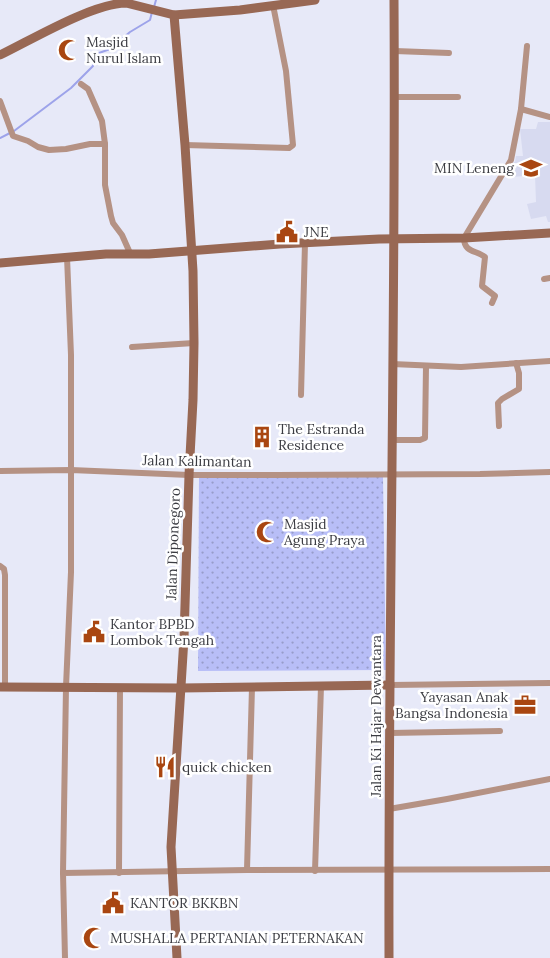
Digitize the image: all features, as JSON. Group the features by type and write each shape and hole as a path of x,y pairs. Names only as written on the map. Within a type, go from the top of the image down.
{"street":[{"path":"0,55 70,21 103,7 118,3 132,2 146,9 174,15 240,10 315,0"},
{"name":"Jalan Ki Hajar Dewantara","path":"389,958 393,474 392,364 395,239 394,0"},
{"path":"185,145 289,148 293,145 286,71 273,5"},
{"name":"Jalan Diponegoro","path":"174,15 192,251 194,343 194,400 189,475 184,628 171,847 177,958"},
{"path":"492,303 495,296 482,286 485,257 470,251 465,244 464,238 511,160 521,109 527,46"},
{"path":"395,51 449,53"},
{"path":"81,84 88,88 103,127 105,185 111,216 130,253"},
{"path":"395,97 458,97"},
{"path":"0,102 15,137 44,149 66,149 90,144 105,144"},
{"path":"521,109 550,117"},
{"path":"0,263 244,246 550,233"},
{"path":"301,396 305,243"},
{"path":"65,958 63,873 71,470 71,356 67,257"},
{"path":"132,347 194,343"},
{"path":"392,364 475,366 550,361"},
{"path":"500,426 498,403 519,389 519,373 516,363"},
{"path":"393,440 420,440 425,438 426,366"},
{"name":"Jalan Kalimantan","path":"0,471 71,470 189,475 550,472"},
{"path":"0,566 4,569 5,575 2,687 181,688 550,683"},
{"path":"315,871 321,686"},
{"path":"119,873 120,687"},
{"path":"247,870 252,687"},
{"path":"390,733 500,731"},
{"path":"390,808 550,779"},
{"path":"63,873 550,869"}],"shaded area":[{"name":"MIN Leneng","path":"538,122 550,122 550,222 548,222 546,216 531,219 527,204 536,202 535,175 512,177 511,162 515,162 516,156 523,156 520,129 536,129"},
{"path":"383,477 386,670 198,671 199,478"}],"waterway":[{"path":"154,7 156,0"},
{"path":"14,131 71,88 93,66 93,61 99,53 110,49 130,32 150,20 152,12"},
{"path":"0,138 10,133"}],"place":[{"name":"Masjid Nurul Islam","path":"69,50"},
{"name":"MIN Leneng","path":"531,168"},
{"name":"JNE","path":"287,232"},
{"name":"The Estranda Residence","path":"262,437"},
{"name":"Masjid Agung Praya","path":"267,532"},
{"name":"Kantor BPBD Lombok Tengah","path":"94,632"},
{"name":"Yayasan Anak Bangsa Indonesia","path":"525,705"},
{"name":"quick chicken","path":"165,767"},
{"name":"KANTOR BKKBN","path":"113,903"},
{"name":"MUSHALLA PERTANIAN PETERNAKAN","path":"94,938"}]}
